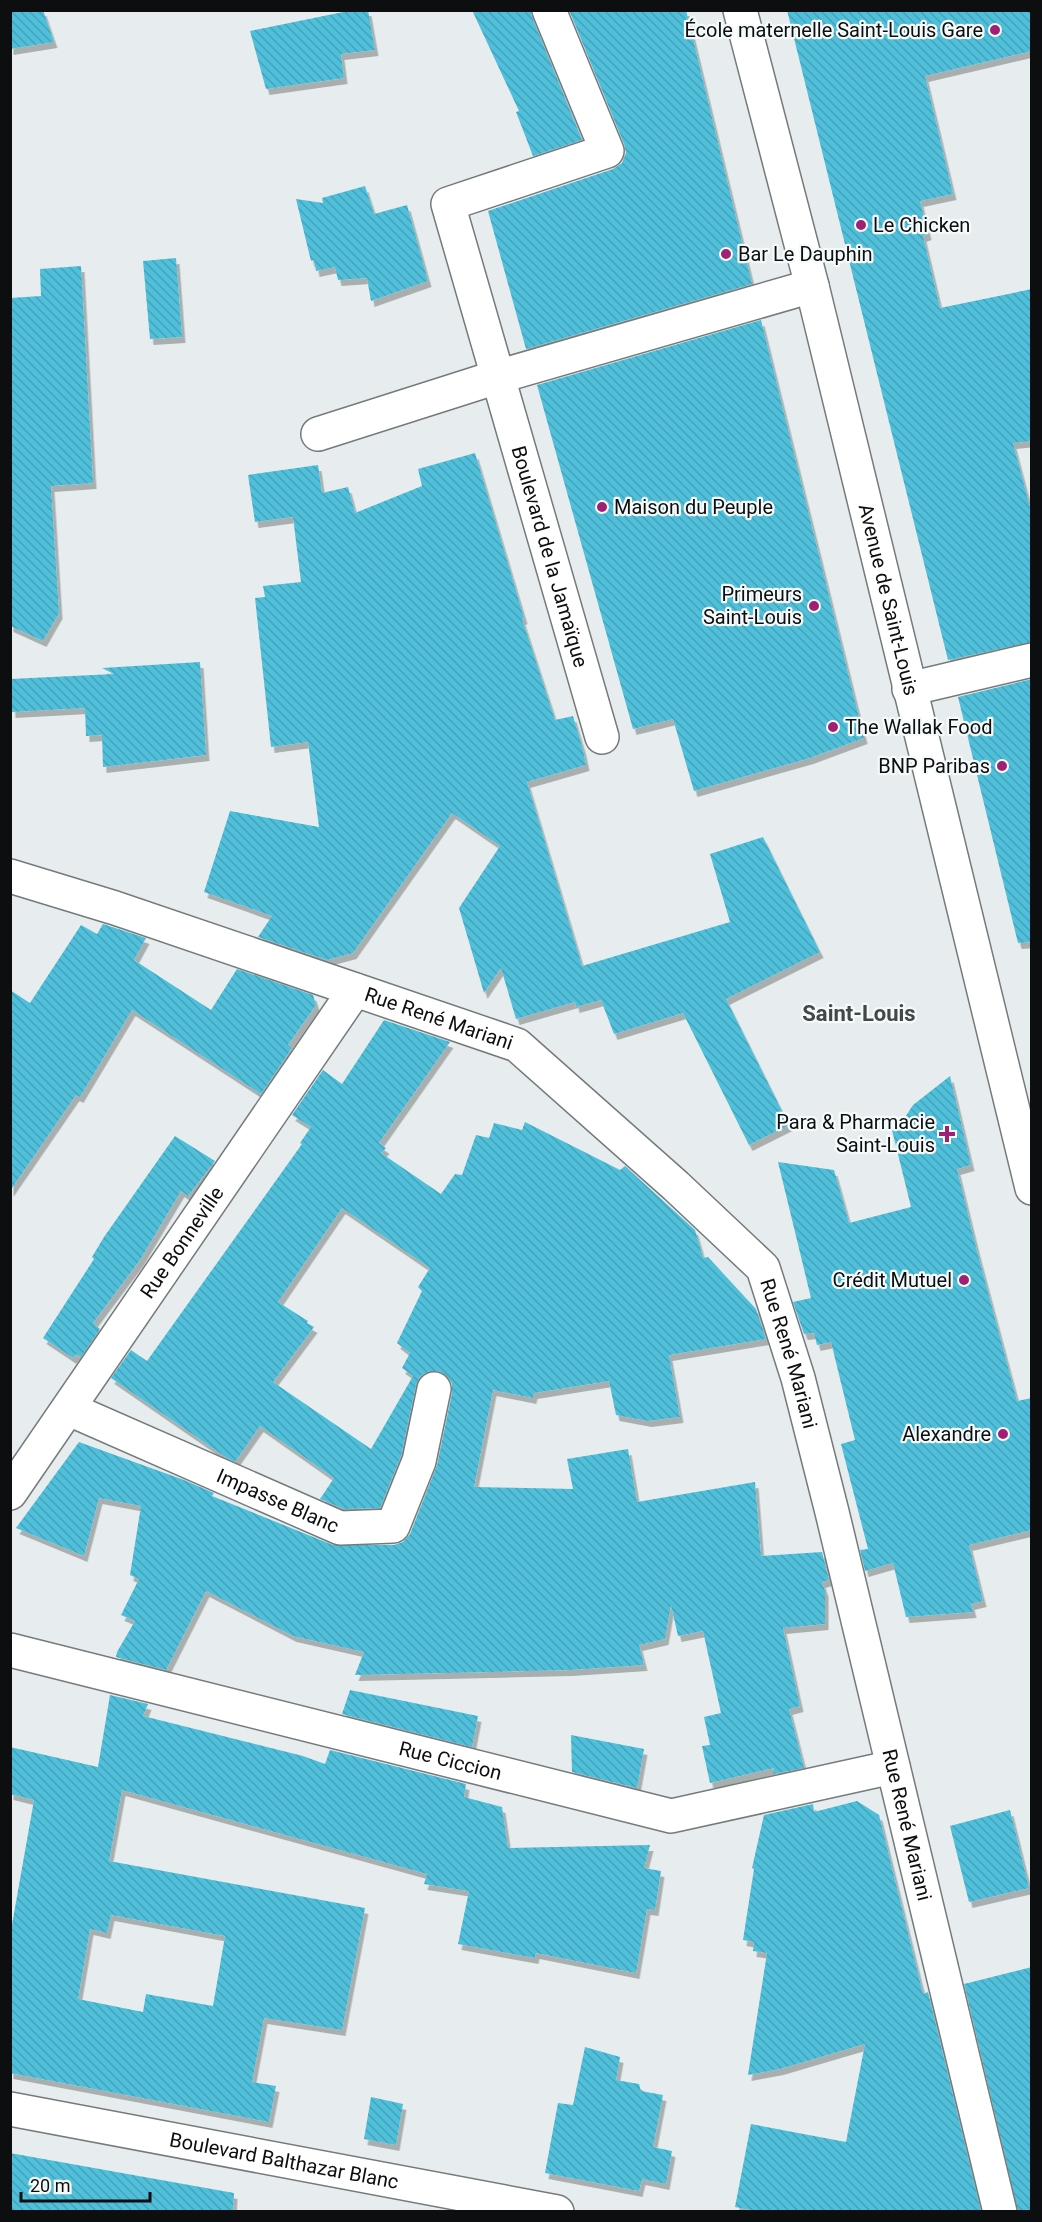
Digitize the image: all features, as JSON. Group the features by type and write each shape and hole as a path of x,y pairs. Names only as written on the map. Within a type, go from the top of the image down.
{"street":[{"name":"Boulevard de la Jamaïque","path":"549,10 607,151 448,204 602,737"},
{"name":"Avenue de Saint-Louis","path":"740,10 812,286 1032,1188"},
{"path":"318,434 497,377 812,286"},
{"path":"909,689 1032,660"},
{"name":"Rue René Mariani","path":"10,876 115,908 517,1045 676,1186 763,1268 798,1377 1000,2211"},
{"name":"Rue Bonneville","path":"10,1493 355,990"},
{"name":"Impasse Blanc","path":"69,1409 340,1528 393,1526 419,1461 434,1389"},
{"name":"Rue Ciccion","path":"10,1650 671,1816 893,1767"},
{"name":"Boulevard Balthazar Blanc","path":"10,2109 557,2211"}],"building":[{"path":"10,10 43,10 54,42 10,49"},
{"path":"353,10 368,10 375,50 341,54 344,78 266,89 250,31"},
{"path":"472,10 531,10 582,140 533,156 516,112 519,111"},
{"path":"569,10 686,10 752,284 526,349 488,211 613,169 622,163 626,153"},
{"path":"787,10 1032,10 1032,51 925,76 953,194 920,201 928,234 923,236 940,308 1032,289 1032,441 1013,443 1032,515 1032,642 948,660"},
{"path":"365,186 374,214 407,205 428,281 371,301 367,278 338,280 335,267 316,271 314,260 311,261 296,199 323,203 322,198"},
{"path":"176,258 182,337 150,339 143,261"},
{"path":"81,266 93,483 51,486 59,613 43,641 10,626 10,298 41,296 40,269"},
{"path":"761,320 864,738 810,758 694,791 673,719 633,729 537,385"},
{"path":"475,453 524,618 522,619 555,720 573,716 583,750 586,765 527,782 582,966 730,922 710,854 763,837 820,952 726,999 789,1125 749,1145 683,1013 614,1034 601,1000 576,1007 575,1002 516,1019 501,968 484,993 459,908 500,846 452,813 353,953 327,960 258,937 272,916 204,892 230,811 319,827 308,742 271,747 255,598 265,597 263,586 301,582 293,517 255,522 248,475 318,465 322,493 348,487 355,513 422,486 418,469"},
{"path":"200,662 206,755 103,767 102,735 86,736 85,708 12,712 10,679 114,674 102,668"},
{"path":"1032,679 1032,942 1018,943 958,697"},
{"path":"103,924 146,938 134,960 211,1010 237,969 313,995 316,1005 288,1045 292,1048 261,1094 132,1010 80,1097 76,1095 10,1191 10,990 30,1003 81,925 97,934"},
{"path":"384,1020 450,1042 379,1143 386,1148 381,1153 441,1194 455,1174 462,1175 476,1135 489,1138 494,1123 522,1130 525,1122 620,1170 625,1166 695,1230 703,1258 708,1257 756,1309 766,1339 669,1355 680,1417 648,1421 616,1415 609,1381 534,1393 533,1398 493,1390 474,1487 573,1489 567,1459 628,1449 637,1502 755,1482 761,1556 822,1552 829,1580 822,1582 825,1591 825,1624 783,1628 800,1706 789,1709 804,1768 773,1774 774,1768 710,1783 702,1746 710,1745 704,1717 721,1713 703,1631 678,1636 671,1605 665,1639 639,1645 644,1665 569,1670 355,1675 364,1652 293,1636 206,1591 166,1670 116,1657 135,1621 121,1615 139,1579 130,1575 141,1506 99,1498 84,1556 16,1528 79,1442 184,1480 214,1493 212,1496 333,1545 394,1545 403,1542 410,1534 437,1465 452,1393 452,1383 446,1375 437,1371 429,1371 420,1376 416,1385 401,1456 380,1508 344,1509 320,1499 334,1478 260,1426 235,1462 111,1378 131,1350 147,1361 302,1144 300,1143 311,1127 292,1115 323,1070 342,1084","holes":["342,1208 430,1268 418,1287 422,1291 397,1343 410,1353 402,1368 413,1376 371,1449 273,1382 314,1327 278,1302"]},
{"path":"950,1076 971,1165 957,1169 977,1251 1017,1401 1032,1398 1032,1530 969,1545 983,1601 971,1604 973,1612 906,1617 893,1563 865,1571 860,1550 868,1549 841,1444 855,1440 831,1342 817,1345 814,1333 804,1334 793,1302 811,1298 778,1162 834,1170 849,1223 911,1207 892,1130 900,1125 913,1105"},
{"path":"175,1136 215,1161 188,1196 181,1191 140,1260 93,1323 100,1329 81,1357 76,1354 73,1358 43,1338 94,1259 92,1257 104,1237"},
{"path":"350,1690 478,1716 472,1747 342,1714"},
{"path":"110,1695 148,1704 143,1716 303,1756 325,1764 330,1750 466,1784 464,1797 502,1807 508,1848 650,1845 644,1868 661,1871 655,1910 647,1909 636,1973 536,1953 535,1958 458,1944 469,1891 424,1884 427,1874 122,1790 109,1861 365,1908 342,2030 264,2018 252,2082 276,2086 269,2122 10,2073 10,1936 34,1800 10,1794 10,1747 98,1767","holes":["111,1915 225,1936 213,2006 146,1994 143,2012 78,1999 90,1929 107,1933"]},
{"path":"571,1735 644,1749 637,1788 572,1772"},
{"path":"857,1801 879,1815 923,1994 928,1992 981,2211 756,2211 735,2207 751,2124 846,2142 865,2044 780,2069 748,2075 767,1953 753,1951 754,1942 743,1940 754,1869 752,1868 764,1815 813,1804 814,1812"},
{"path":"1010,1810 1029,1888 969,1902 950,1826"},
{"path":"1032,1967 1032,2211 1018,2211 964,1984"},
{"path":"585,2047 620,2057 616,2080 639,2084 641,2091 663,2095 653,2147 672,2151 666,2184 642,2179 639,2191 545,2173 558,2103 573,2105"},
{"path":"371,2097 403,2104 396,2145 364,2139"},
{"path":"10,2153 234,2193 233,2211 10,2211"}],"place":[{"name":"École maternelle Saint-Louis Gare","path":"995,30"},
{"name":"Le Chicken","path":"861,225"},
{"name":"Bar Le Dauphin","path":"726,254"},
{"name":"Maison du Peuple","path":"602,507"},
{"name":"Primeurs Saint-Louis","path":"814,606"},
{"name":"The Wallak Food","path":"833,727"},
{"name":"BNP Paribas","path":"1002,766"},
{"name":"Para & Pharmacie Saint-Louis","path":"947,1134"},
{"name":"Crédit Mutuel","path":"964,1280"},
{"name":"Alexandre","path":"1003,1434"}],"district":[{"name":"Saint-Louis","path":"859,1013"}]}
